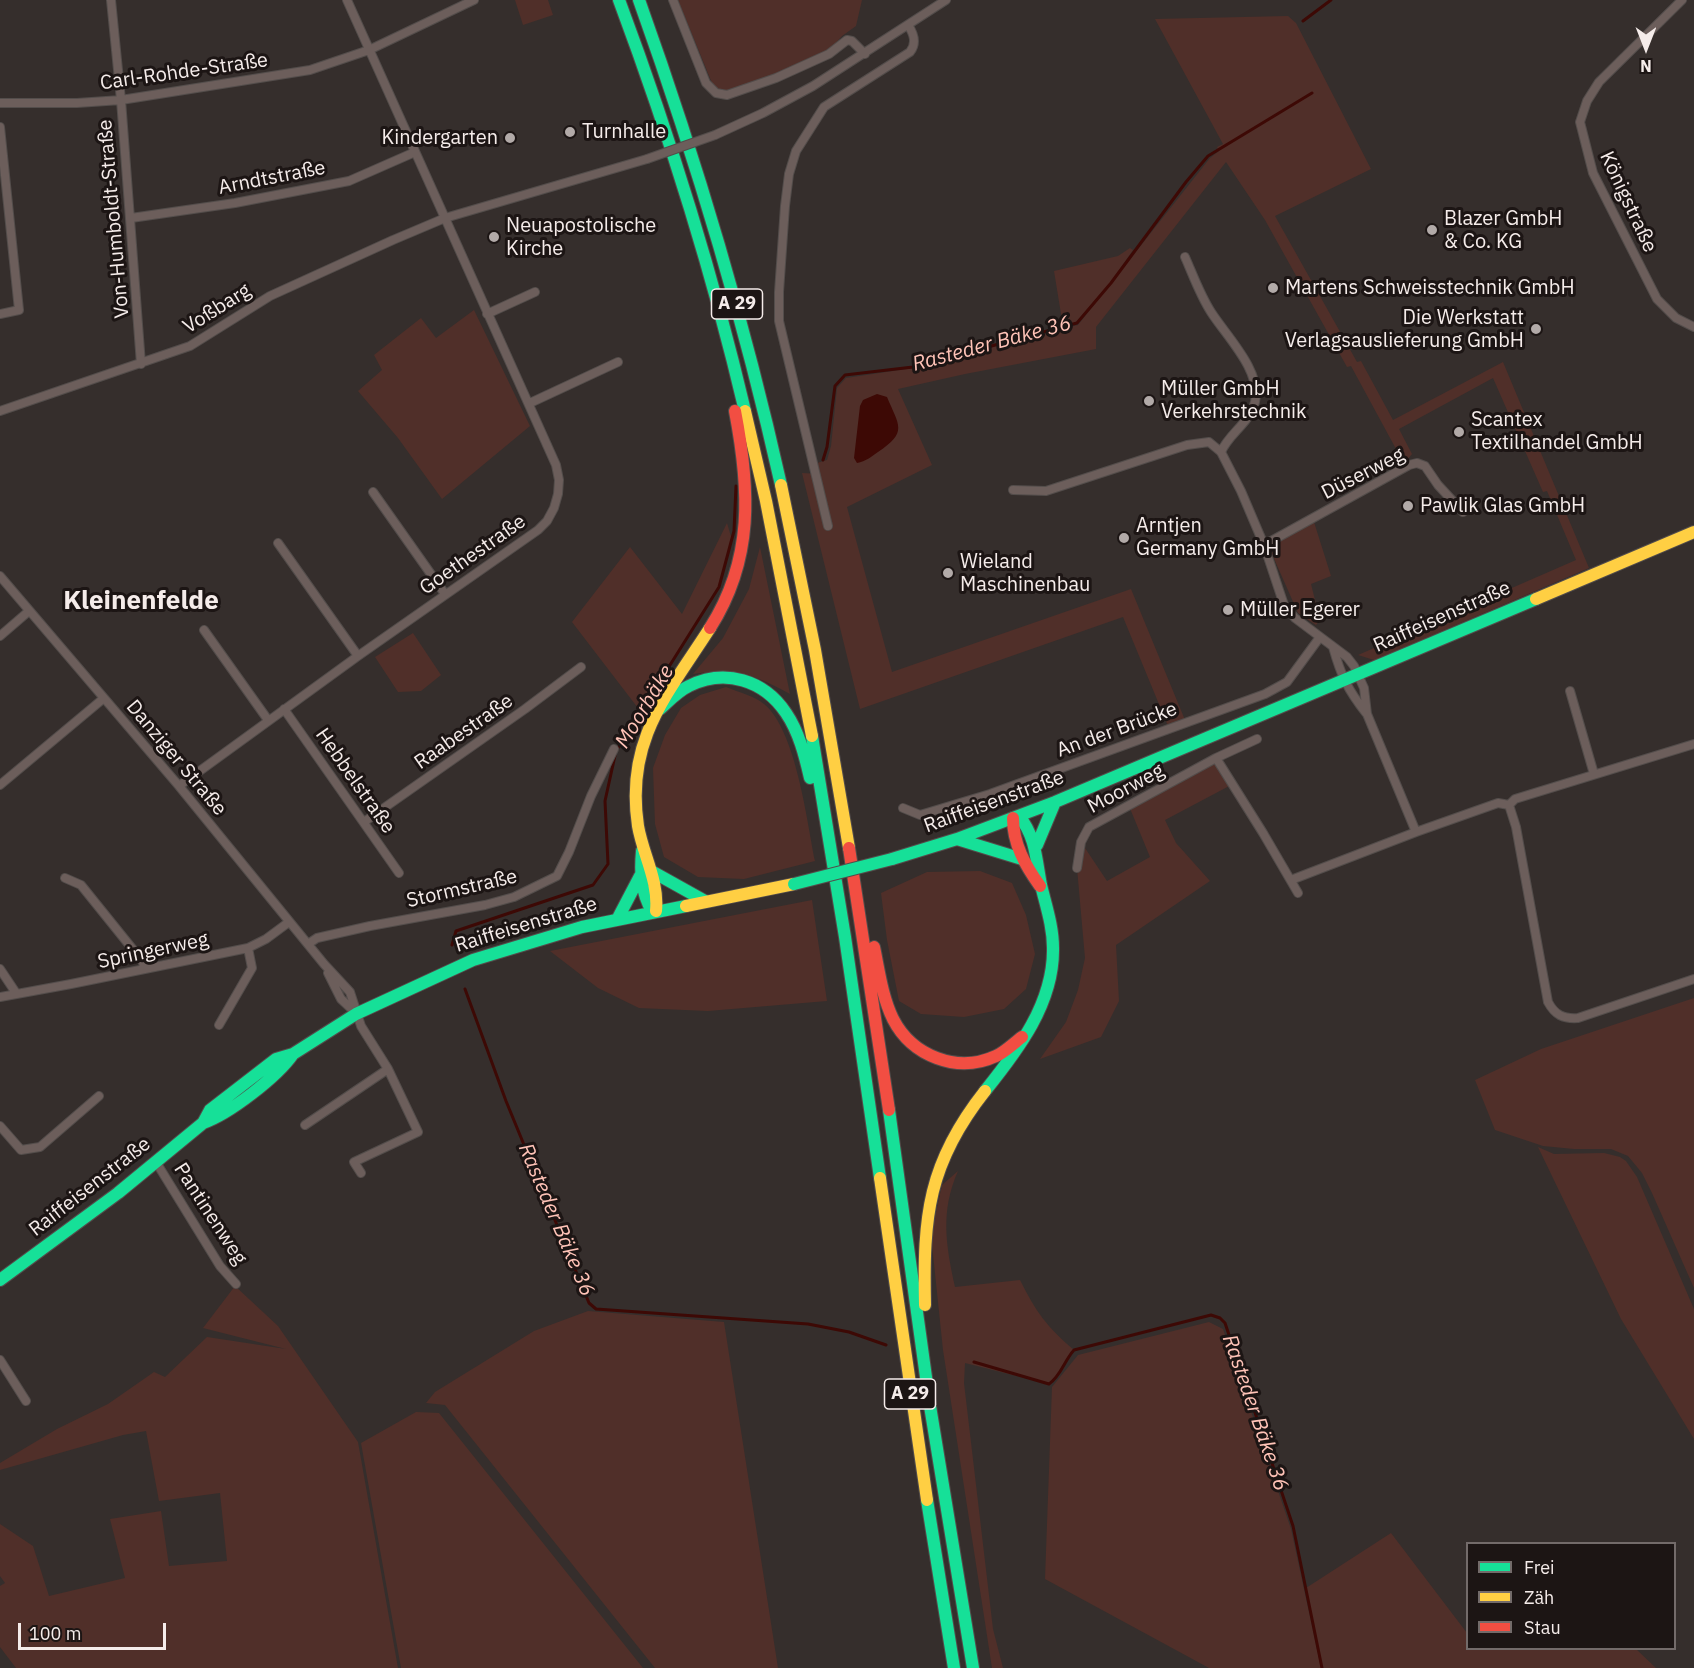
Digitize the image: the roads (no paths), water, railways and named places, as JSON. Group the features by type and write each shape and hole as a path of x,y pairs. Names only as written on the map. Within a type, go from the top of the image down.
{"main road":[{"name":"A 29","path":"619,0 662,118 712,281 766,501 805,698 832,858 915,1425 954,1668"},
{"name":"A 29","path":"639,0 679,111 709,206 762,398 809,616 851,856 931,1411 974,1668"},
{"path":"655,713 668,687 719,614 731,587 745,532 747,499 744,460 729,381 708,304 712,281"},
{"name":"Raiffeisenstraße","path":"0,1280 118,1193 203,1123 210,1110 276,1059 293,1054 356,1014 473,960 541,938 618,918 843,873 957,839 1055,802 1694,532"},
{"name":"A 29","path":"654,911 658,900 653,872 642,847 635,792 641,750 655,713 681,691 709,679 723,677 752,682 765,689 780,705 795,727 808,771 820,838 832,858"},
{"path":"1037,845 1055,802"},
{"name":"A 29","path":"851,856 864,891 883,988 898,1026 919,1050 935,1059 966,1064 984,1061 998,1055 1028,1031 1048,991 1053,967 1053,927 1043,891 1022,859 1013,830 1016,817"},
{"path":"1016,817 1026,823 1037,845 1043,891"},
{"path":"957,839 1022,859"},
{"path":"642,847 640,876 644,896 654,911"},
{"path":"653,872 705,901"},
{"path":"618,918 640,876"},
{"path":"931,1411 938,1393 925,1306 923,1250 932,1184 959,1124 1015,1055 1028,1031"}],"street":[{"name":"Von-Humboldt-Straße","path":"111,0 121,99 141,364"},
{"name":"Goethestraße","path":"179,786 268,720 538,530 547,521 558,494 556,465 530,403 347,0"},
{"name":"Carl-Rohde-Straße","path":"0,103 77,103 121,99 309,70 369,50 474,0"},
{"path":"673,0 706,83 716,93 728,94 776,78 829,54 847,40 852,41 865,54"},
{"name":"Voßbarg","path":"0,411 190,346 270,296 445,219 647,159 715,135 813,86 946,0"},
{"name":"Königstraße","path":"1683,0 1599,82 1587,101 1580,122 1593,173 1657,299 1676,318 1694,327"},
{"path":"828,526 779,321 779,292 789,174 796,151 824,107 910,52 914,47 914,39 908,25"},
{"path":"0,127 19,310 0,314"},
{"name":"Arndtstraße","path":"130,218 235,204 349,181 415,153"},
{"path":"1185,257 1210,311 1249,369 1255,387 1255,401 1251,412 1244,423 1225,442 1221,452"},
{"path":"488,314 535,292"},
{"path":"530,403 618,362"},
{"path":"1013,490 1046,491 1187,445 1209,442 1221,452 1264,545 1284,605 1295,618 1347,657 1358,675 1364,688 1367,714 1416,832"},
{"name":"Düserweg","path":"1264,545 1409,465 1417,463 1425,466 1438,485 1463,512"},
{"path":"373,492 445,594"},
{"path":"278,543 358,656"},
{"name":"Danziger Straße","path":"0,576 179,786 324,964 350,992 361,1026 388,1069 418,1132 354,1162 361,1173"},
{"path":"0,636 29,611"},
{"path":"204,630 268,720"},
{"name":"An der Brücke","path":"903,808 920,815 990,794 1265,694 1287,682 1320,637"},
{"path":"1333,647 1351,694 1367,714"},
{"name":"Raabestraße","path":"364,822 581,667"},
{"path":"1570,691 1594,774"},
{"path":"0,785 104,698"},
{"name":"Hebbelstraße","path":"284,709 399,873"},
{"name":"Moorweg","path":"1077,868 1081,842 1089,827 1216,758 1257,739"},
{"path":"1509,805 1515,799 1694,744"},
{"name":"Stormstraße","path":"308,944 317,938 370,926 495,903 514,897 557,876 614,749"},
{"path":"1216,758 1298,893"},
{"path":"1291,880 1416,832 1498,804 1509,805"},
{"path":"1509,805 1516,827 1548,1002 1559,1016 1578,1018 1694,979"},
{"path":"65,878 81,885 143,962 144,969"},
{"name":"Springerweg","path":"0,997 248,948 266,939 289,922"},
{"path":"219,1025 252,968 248,948"},
{"path":"0,969 16,993"},
{"path":"305,1125 388,1069"},
{"path":"0,1126 21,1150 40,1147 99,1096"},
{"name":"Pantinenweg","path":"156,1162 220,1266 236,1284"},
{"path":"0,1360 26,1401"}],"waterway":[{"path":"1303,21 1331,0"},
{"name":"Rasteder Bäke 36","path":"823,460 827,447 835,386 845,375 913,367 1077,323 1111,283 1208,156 1312,93"},
{"name":"Moorbäke","path":"452,945 456,931 593,885 608,864 605,801 616,751 719,587 734,531 736,486"},
{"name":"Rasteder Bäke 36","path":"465,989 506,1101 589,1303 596,1309 808,1324 849,1332 886,1345"},
{"name":"Rasteder Bäke 36","path":"974,1362 1049,1384 1057,1377 1074,1350 1211,1315 1220,1318 1225,1323 1293,1526 1322,1668"}],"place":[{"name":"Turnhalle","path":"570,132"},
{"name":"Kindergarten","path":"510,138"},
{"name":"Blazer GmbH & Co. KG","path":"1432,230"},
{"name":"Neuapostolische Kirche","path":"494,237"},
{"name":"Martens Schweisstechnik GmbH","path":"1273,288"},
{"name":"Die Werkstatt Verlagsauslieferung GmbH","path":"1536,329"},
{"name":"Müller GmbH Verkehrstechnik","path":"1149,401"},
{"name":"Scantex Textilhandel GmbH","path":"1459,432"},
{"name":"Pawlik Glas GmbH","path":"1408,506"},
{"name":"Arntjen Germany GmbH","path":"1124,538"},
{"name":"Wieland Maschinenbau","path":"948,573"},
{"name":"Müller Egerer","path":"1228,610"}],"district":[{"name":"Kleinenfelde","path":"141,601"}]}
